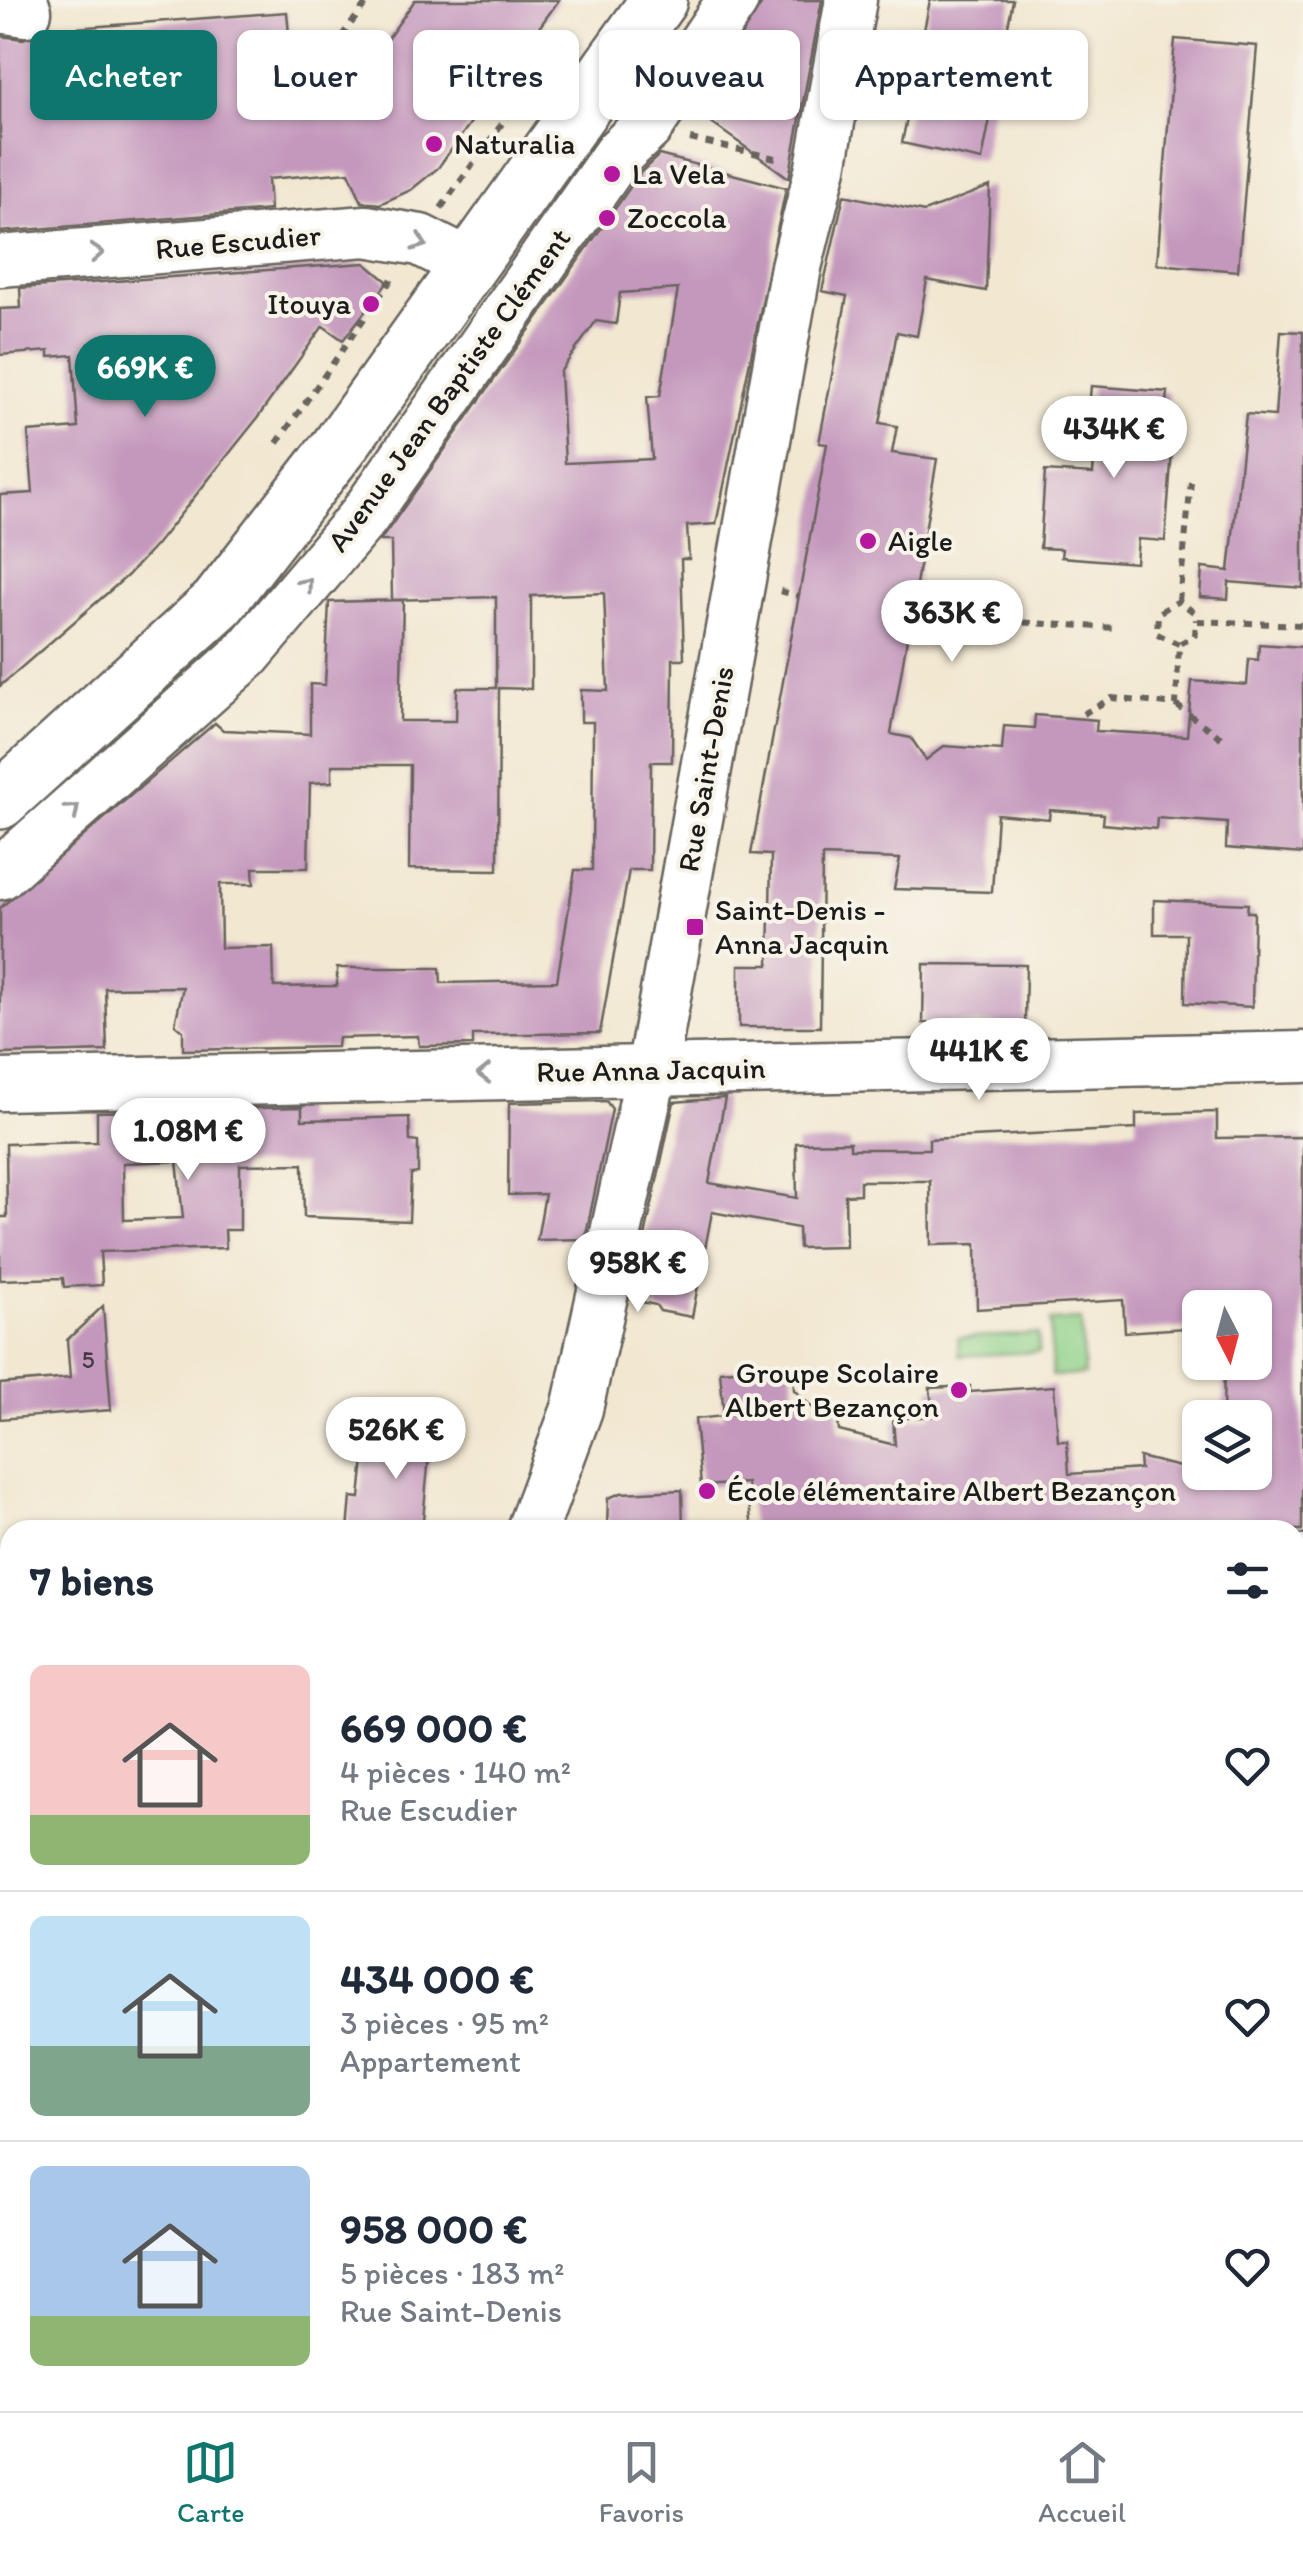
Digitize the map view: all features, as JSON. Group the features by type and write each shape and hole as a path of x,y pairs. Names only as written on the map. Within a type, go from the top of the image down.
{"main road":[{"name":"Avenue Jean Baptiste Clément","path":"0,801 218,603 339,447 659,0"}],"street":[{"name":"Avenue Jean Baptiste Clément","path":"0,874 193,706 258,641 364,516 619,152 647,128 733,0"},
{"name":"Rue Saint-Denis","path":"536,1520 576,1409 652,1070 796,267 821,168 851,0"},
{"name":"Rue Escudier","path":"0,260 366,232 420,240 469,265"},
{"name":"Rue Anna Jacquin","path":"0,1085 1303,1058"}],"path":[{"path":"346,30 368,0"},
{"path":"647,128 821,168"},
{"path":"1179,602 1191,482"},
{"path":"1179,602 1196,614 1195,635 1179,644"},
{"path":"1179,602 1158,613 1158,634 1179,644"},
{"path":"912,616 1117,628"},
{"path":"1196,621 1303,625"},
{"path":"1176,704 1179,644"},
{"path":"1083,714 1112,698 1176,704 1224,740"}],"green space":[{"path":"1081,1320 1084,1375 1052,1376 1050,1321"},
{"path":"1038,1334 1039,1352 959,1356 958,1338"}],"building":[{"path":"415,0 559,0 537,30 413,30 413,120 473,120 438,168 411,190 380,204 362,202 349,172 268,179 270,210 0,232 0,36 30,36 30,120 217,120 217,30 48,30 287,12 289,30 237,30 237,120 393,120 393,31"},
{"path":"764,0 822,0 800,119 800,30 745,30"},
{"path":"930,0 1013,0 1007,30 924,30"},
{"path":"1175,39 1257,46 1238,271 1157,264"},
{"path":"707,120 800,120 789,178"},
{"path":"907,120 990,120 982,160 902,143"},
{"path":"659,155 786,188 716,524 687,526 689,559 681,559 684,659 673,659 672,762 651,762 650,870 629,870 600,1033 473,1035 473,1045 419,1046 418,1036 338,1038 337,1047 183,1050 183,1031 175,1024 183,987 105,988 107,1051 0,1054 0,908 215,723 223,730 310,734 310,684 325,685 329,602 403,600 400,721 456,721 457,688 496,688 496,597 392,600 391,541 380,541 641,172","holes":["678,289 660,396 647,397 652,459 565,463 560,372 596,321 616,324 620,293","604,593 608,691 581,690 581,722 593,722 592,870 575,870 557,981 441,983 440,968 337,968 337,986 274,987 273,947 221,948 220,884 254,884 253,868 308,868 310,783 332,782 332,765 410,765 409,869 498,870 499,688 531,689 531,596"]},
{"path":"990,186 986,291 927,280 917,336 897,332 880,423 897,426 892,453 937,459 891,734 911,738 926,760 944,746 1002,750 1004,726 1034,728 1035,715 1097,720 1096,731 1187,736 1192,681 1247,685 1249,659 1258,660 1259,644 1303,647 1303,854 1226,848 1227,823 1157,818 1156,829 1103,824 1104,814 1050,810 1049,819 997,814 992,892 894,889 900,859 822,856 820,1027 739,1027 739,965 769,965 771,855 751,854 827,444 819,443 847,296 822,291 844,195 924,212"},
{"path":"365,263 388,282 343,340 323,326 256,420 156,545 127,576 0,686 0,495 33,493 28,432 78,428 73,355 49,357 49,351 0,355 0,309 21,308 20,288"},
{"path":"1281,331 1303,332 1303,588 1229,582 1228,599 1200,597 1202,568 1229,571 1246,414 1275,416"},
{"path":"1091,386 1168,392 1165,424 1174,425 1165,541 1138,539 1136,563 1061,557 1062,549 1040,548 1045,471 1093,474 1097,420 1088,419"},
{"path":"1154,900 1248,904 1247,912 1254,912 1252,1007 1185,1003 1186,934 1154,934"},
{"path":"924,964 1026,965 1025,1024 923,1023"},
{"path":"725,1098 709,1183 797,1198 796,1143 850,1142 850,1149 929,1149 929,1139 1136,1129 1136,1114 1217,1112 1217,1138 1303,1137 1302,1520 751,1520 747,1483 701,1486 695,1419 724,1416 720,1371 792,1366 794,1390 813,1408 837,1407 839,1431 895,1445 893,1419 933,1416 930,1388 970,1386 970,1392 1054,1386 1058,1441 1067,1441 1069,1474 1140,1469 1139,1457 1182,1468 1182,1490 1272,1490 1272,1400 1223,1400 1224,1380 1272,1380 1272,1290 1182,1290 1182,1328 1125,1332 1123,1300 977,1309 976,1244 931,1245 930,1181 860,1181 860,1194 845,1195 846,1247 799,1248 798,1228 712,1212 692,1317 660,1311 656,1305 637,1301 640,1284 635,1283 674,1102"},
{"path":"606,1101 612,1109 585,1239 537,1240 545,1194 508,1195 509,1103"},
{"path":"302,1107 302,1120 409,1117 410,1141 418,1142 418,1173 411,1174 409,1221 304,1217 303,1164 240,1165 240,1230 225,1230 226,1248 100,1252 102,1285 64,1287 63,1278 0,1280 0,1217 7,1217 6,1144 97,1142 97,1112","holes":["177,1161 183,1218 124,1220 123,1163"]},
{"path":"103,1306 111,1410 0,1419 0,1384 70,1378 67,1340"},
{"path":"401,1411 433,1414 423,1520 349,1520 351,1497 360,1498 364,1459 396,1462"},
{"path":"682,1490 683,1520 607,1520 608,1498 621,1493"}],"place":[{"name":"Naturalia","path":"434,144"},
{"name":"La Vela","path":"612,174"},
{"name":"Zoccola","path":"607,218"},
{"name":"Itouya","path":"371,304"},
{"name":"Aigle","path":"868,541"},
{"name":"Saint-Denis - Anna Jacquin","path":"695,927"},
{"name":"Groupe Scolaire Albert Bezançon","path":"959,1390"},
{"name":"École élémentaire Albert Bezançon","path":"707,1491"}]}
